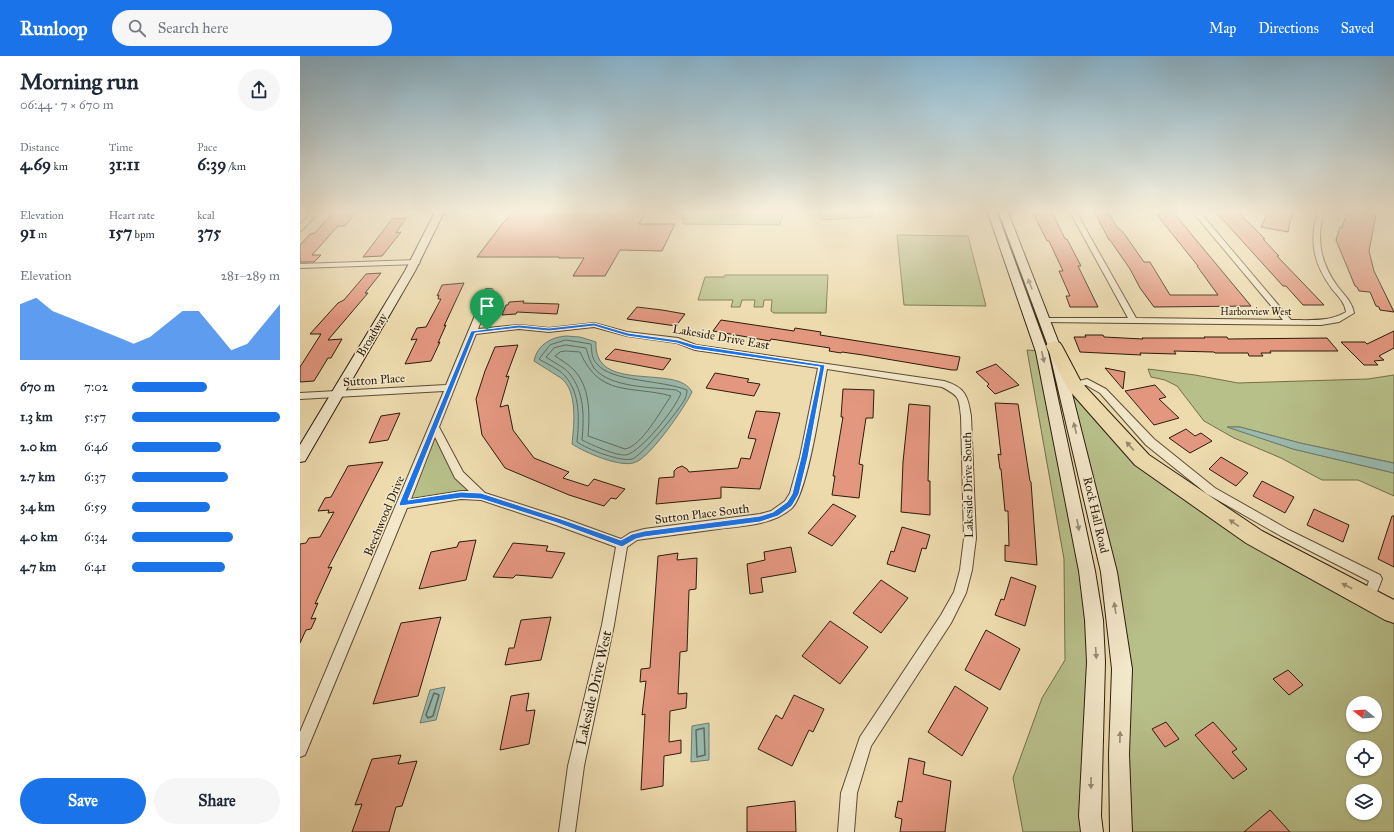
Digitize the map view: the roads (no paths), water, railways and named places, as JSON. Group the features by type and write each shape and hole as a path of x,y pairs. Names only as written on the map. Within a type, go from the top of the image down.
{"highway":[{"path":"1054,346 1074,385 1142,460 1254,537 1394,612"}],"main road":[{"name":"Broadway","path":"300,457 424,246"},
{"name":"Rock Hall Road","path":"1009,246 1042,352 1087,571 1094,620 1096,662 1090,816 1092,832"},
{"name":"Rock Hall Road","path":"1010,246 1045,320 1054,346 1109,572 1122,669 1119,754 1121,832"}],"street":[{"path":"1092,246 1133,321"},
{"path":"1225,246 1289,322"},
{"name":"Harborview West","path":"1045,320 1289,322 1327,322 1340,320 1350,313 1349,305 1327,278 1316,246"},
{"path":"300,266 416,262"},
{"name":"Beechwood Drive","path":"300,750 403,504 489,291"},
{"name":"Lakeside Drive East","path":"473,332 519,327 549,330 594,325 627,334 678,341 694,347 823,366"},
{"name":"Sutton Place South","path":"622,544 634,536 644,534 760,519 775,514 789,504 795,494 805,457 823,366"},
{"name":"Lakeside Drive South","path":"823,366 944,384 960,393 964,399 966,424 970,538 966,570 960,593 946,619 865,742 849,793 846,832"},
{"name":"Sutton Place","path":"300,396 450,388"},
{"path":"434,426 459,475 481,496"},
{"path":"403,504 461,495 481,496 559,521 622,544"},
{"name":"Lakeside Drive West","path":"567,832 576,766 608,625 622,544"}],"water":[{"path":"566,336 580,337 596,342 599,358 608,368 621,373 638,376 671,379 684,384 692,392 675,419 650,451 636,462 630,464 603,459 572,444 574,409 570,391 561,378 534,361 541,346 555,338"},
{"path":"1227,427 1240,427 1300,443 1394,463 1394,473 1293,449"},
{"path":"445,687 436,720 420,723 430,690"},
{"path":"709,723 709,760 691,762 692,726"}]}
